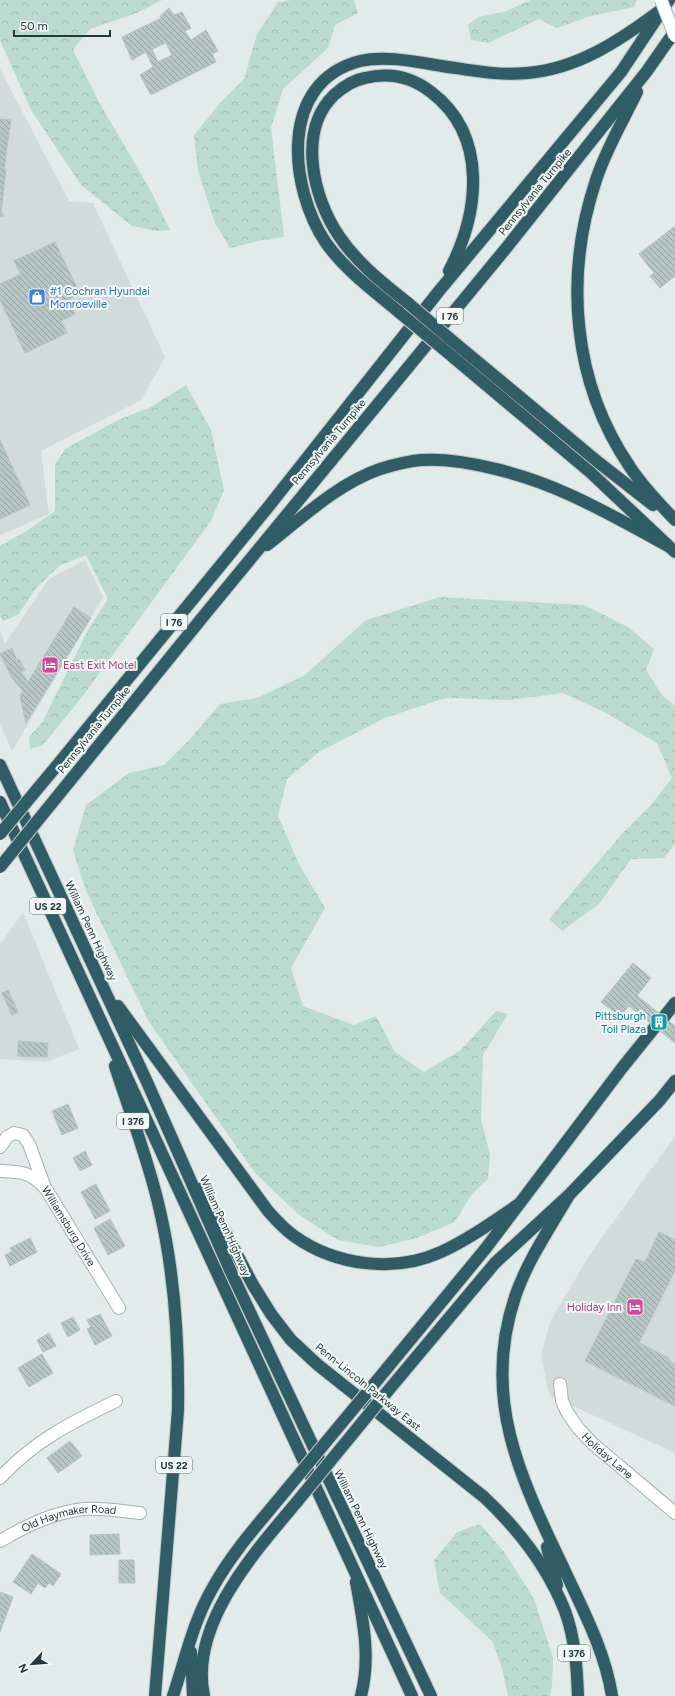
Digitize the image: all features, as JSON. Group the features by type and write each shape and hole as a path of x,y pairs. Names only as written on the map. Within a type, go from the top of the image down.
{"highway":[{"name":"Pennsylvania Turnpike","path":"0,834 269,506 439,291 621,72 664,3"},
{"path":"404,308 357,277 335,255 318,230 306,204 298,169 298,131 306,106 320,86 328,78 348,65 360,61 373,60 405,61 494,73 526,74 542,72 572,63 602,49 632,31 664,3"},
{"name":"Pennsylvania Turnpike","path":"0,867 249,560 507,247 647,71 675,31"},
{"path":"647,71 605,158 591,196 579,253 577,271 577,307 581,341 587,370 594,393 610,431 622,456 635,474 675,521"},
{"path":"439,291 462,244 470,213 474,187 473,172 466,137 449,109 433,94 416,82 397,76 386,75 364,78 355,81 332,97 321,112 317,123 313,146 313,160 317,186 331,223 346,246 404,308 590,472 671,549"},
{"path":"445,343 675,521"},
{"path":"249,560 324,501 352,482 379,469 421,460 464,464 516,476 542,484 568,494 671,549"},
{"name":"William Penn Highway","path":"0,764 147,1082 247,1306 431,1696"},
{"name":"US 22","path":"0,802 96,1009"},
{"path":"97,974 139,1037 260,1201 284,1228 303,1242 327,1254 353,1261 380,1264 406,1262 430,1256 454,1245 519,1204"},
{"path":"664,1017 675,1003"},
{"path":"96,1009 412,1696"},
{"name":"I 376","path":"96,1009 150,1173 165,1234"},
{"path":"173,1696 203,1608 220,1574 244,1541 486,1248 622,1068 655,1027"},
{"path":"204,1696 202,1674 207,1642 217,1614 244,1567 495,1263 569,1195 660,1100 675,1081"},
{"name":"Penn-Lincoln Parkway East","path":"147,1082 253,1285 280,1327 318,1365 470,1486 509,1521 543,1570 565,1611 573,1645 578,1696"},
{"path":"569,1195 522,1279 510,1314 504,1349 504,1401 508,1430 517,1462 537,1513 595,1636 607,1672 612,1696"},
{"name":"US 22","path":"155,1696 178,1410 175,1302 165,1234"},
{"path":"537,1513 565,1611"},
{"path":"352,1564 366,1643 366,1671 361,1696"},
{"path":"190,1643 194,1696"}],"street":[{"path":"664,3 675,36"},
{"path":"0,1147 10,1135 14,1133 23,1135 29,1144 46,1190"},
{"name":"Williamsburg Drive","path":"0,1170 27,1174 36,1179 46,1190 119,1308"},
{"name":"Holiday Lane","path":"560,1384 562,1401 567,1412 578,1428 592,1443 675,1513"},
{"path":"0,1478 25,1455 53,1433 70,1423 116,1401"},
{"name":"Old Haymaker Road","path":"0,1541 35,1523 54,1516 84,1509 115,1510 140,1513"}],"shaded area":[{"path":"0,69 69,201 93,203 165,357 141,400 41,451 49,514 0,535"},
{"path":"85,560 103,597 12,751 0,724 0,631 5,643 49,579"},
{"path":"23,912 79,1049 46,1062 0,1059 0,945"},
{"path":"675,1136 675,1453 549,1395 541,1355 550,1322 589,1256"}],"green space":[{"path":"0,0 162,0 137,13 90,29 73,50 99,102 152,193 170,230 156,231 132,226 81,185 31,110 0,40"},
{"path":"291,0 354,0 358,13 335,25 328,48 283,89 271,128 284,237 258,241 230,248 215,223 198,171 194,135 221,102 244,79 257,34 278,2"},
{"path":"531,0 637,0 634,7 591,16 557,28 539,19 488,43 471,40 468,25 478,17 504,12"},
{"path":"186,385 211,430 224,490 211,521 82,697 43,745 30,749 29,737 43,721 89,628 108,599 86,555 59,566 37,587 18,615 3,621 0,616 0,546 28,530 55,511 55,465 65,449 120,419 151,407"},
{"path":"440,597 584,605 628,627 654,649 646,670 662,695 675,706 675,844 664,858 631,859 599,904 562,931 549,919 621,835 651,805 672,778 657,743 606,713 563,693 509,700 445,698 385,718 319,752 287,779 278,816 299,864 325,908 291,968 303,1006 354,1025 376,1016 395,1052 424,1072 461,1050 496,1011 508,1014 483,1055 481,1119 490,1155 488,1179 471,1195 455,1222 417,1238 379,1247 338,1240 299,1215 255,1173 149,1022 86,891 73,850 86,805 129,773 164,765 190,739 220,704 257,698 305,675 366,620"},
{"path":"480,1524 505,1553 534,1599 553,1658 552,1686 550,1696 508,1696 503,1672 493,1642 440,1593 434,1560 457,1532"}],"building":[{"path":"169,8 174,15 182,12 191,28 185,31 191,40 206,30 218,51 212,54 216,62 151,95 140,75 153,67 146,52 132,60 122,37 161,18 160,16","holes":["166,43 172,55 158,62 152,49"]},
{"path":"0,119 11,120 4,169 6,169 1,213 3,214 3,217 0,216"},
{"path":"675,226 675,276 660,288 650,276 654,273 639,254"},
{"name":"#1 Cochran Hyundai Monroeville","path":"55,242 80,294 68,300 75,314 61,321 67,333 25,353 0,300 0,284 21,274 14,261"},
{"path":"0,440 30,505 0,519"},
{"name":"East Exit Motel","path":"74,607 91,618 26,723 20,696 23,691 12,678 0,654 12,648 17,660 19,659 25,670 22,671 22,673 28,682"},
{"path":"633,963 651,978 620,1017 601,1002"},
{"path":"8,990 18,1012 12,1015 2,993"},
{"name":"Pittsburgh Toll Plaza","path":"634,993 675,1026 675,1043 625,1003"},
{"path":"18,1041 48,1043 47,1057 18,1056"},
{"path":"68,1104 78,1128 62,1135 52,1111"},
{"path":"85,1151 92,1165 80,1171 73,1158"},
{"path":"96,1184 110,1211 95,1219 81,1192"},
{"path":"110,1219 125,1246 108,1255 94,1228"},
{"name":"Holiday Inn","path":"659,1232 675,1240 675,1270 639,1343 669,1358 668,1360 675,1364 675,1406 585,1361 636,1259 645,1262"},
{"path":"30,1238 37,1252 10,1266 5,1255 12,1251 10,1248"},
{"path":"100,1314 112,1336 95,1345 87,1329 91,1327 87,1320"},
{"path":"73,1317 80,1330 68,1337 61,1323"},
{"path":"49,1333 56,1346 43,1352 37,1340"},
{"path":"42,1354 53,1373 29,1387 18,1368"},
{"path":"70,1441 82,1456 58,1473 47,1458"},
{"path":"119,1534 120,1554 90,1555 90,1535"},
{"path":"32,1554 61,1574 53,1586 49,1583 45,1588 38,1583 31,1594 13,1582"},
{"path":"119,1560 134,1560 135,1583 119,1583"},
{"path":"0,1592 13,1597 0,1632"}],"place":[{"name":"#1 Cochran Hyundai Monroeville","path":"37,297"},
{"name":"East Exit Motel","path":"50,665"},
{"name":"Pittsburgh Toll Plaza","path":"659,1022"},
{"name":"Holiday Inn","path":"635,1307"}]}
